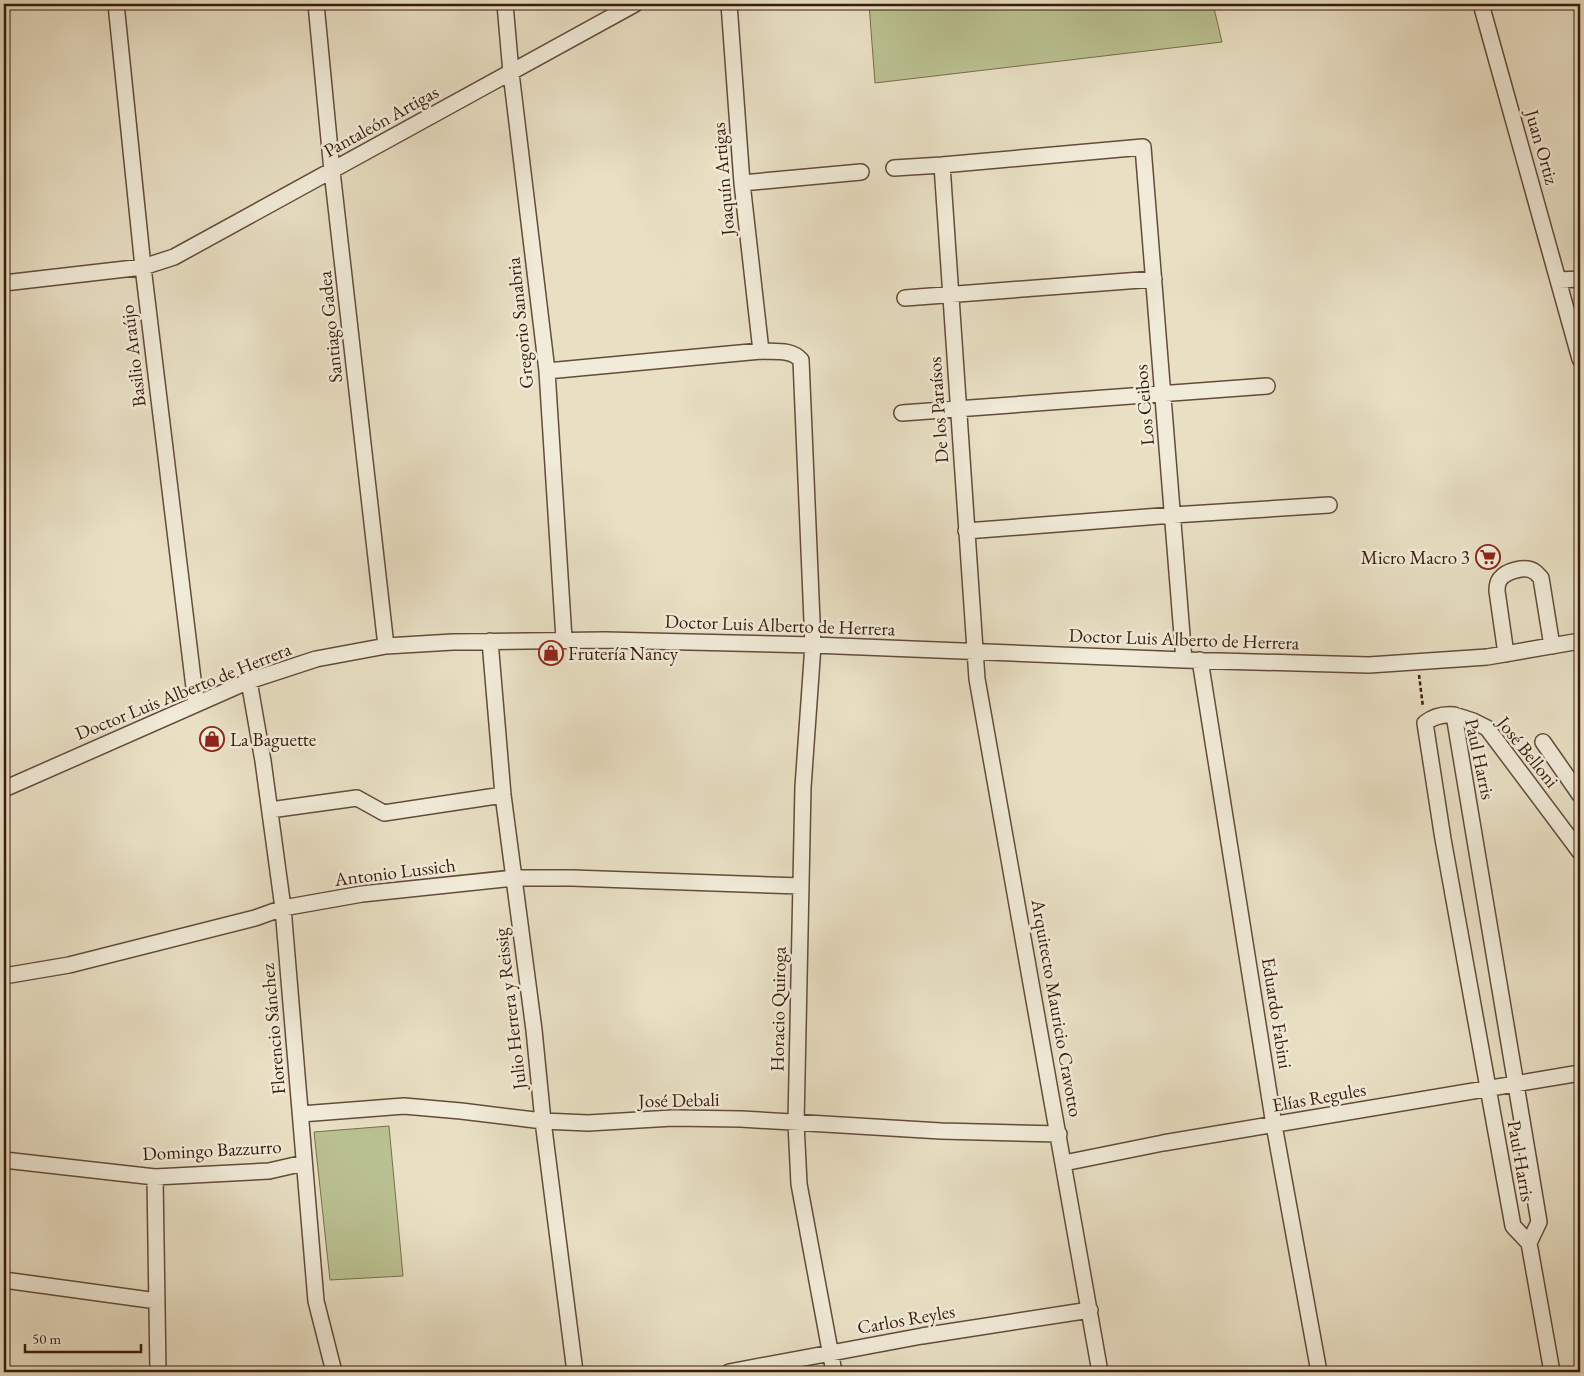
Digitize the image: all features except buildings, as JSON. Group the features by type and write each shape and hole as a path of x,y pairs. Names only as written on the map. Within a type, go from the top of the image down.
{"street":[{"name":"Basilio Araújo","path":"116,4 143,267 196,704"},
{"name":"Santiago Gadea","path":"316,4 332,171 386,646"},
{"name":"Gregorio Sanabria","path":"505,4 511,73 547,371 564,639"},
{"name":"Pantaleón Artigas","path":"4,283 143,267 174,256 635,4"},
{"name":"Joaquín Artigas","path":"729,4 742,183 762,351"},
{"name":"Juan Ortiz","path":"1481,4 1580,359"},
{"name":"Los Ceibos","path":"942,165 1143,147 1173,514 1192,660"},
{"path":"894,168 942,165"},
{"name":"De los Paraísos","path":"942,165 974,651"},
{"path":"742,183 861,172"},
{"path":"905,298 1154,279"},
{"path":"1559,280 1580,279"},
{"path":"547,371 762,351 791,353 801,360 813,644"},
{"path":"902,413 1267,386"},
{"path":"966,531 1173,514 1329,505"},
{"path":"1506,654 1496,591 1497,585 1500,578 1507,573 1526,569 1534,572 1540,578 1552,646"},
{"name":"Doctor Luis Alberto de Herrera","path":"4,789 249,682 316,659 386,646 564,639 813,644 1192,660 1368,665 1487,657 1580,641"},
{"name":"Julio Herrera y Reissig","path":"490,641 503,796 534,1030 543,1121 574,1372"},
{"name":"Horacio Quiroga","path":"813,644 803,786 796,1123 799,1184 834,1372"},
{"name":"Arquitecto Mauricio Cravotto","path":"974,651 977,679 1100,1372"},
{"name":"Eduardo Fabini","path":"1192,660 1318,1372"},
{"name":"Florencio Sánchez","path":"249,682 263,761 283,908 316,1301 334,1372"},
{"name":"Paul Harris","path":"1454,716 1539,1222 1529,1243 1513,1226 1443,840 1425,723 1433,717 1454,716"},
{"name":"José Belloni","path":"1454,716 1473,721 1487,728 1580,852"},
{"path":"1544,742 1580,795"},
{"path":"270,810 357,798 384,813 503,796"},
{"name":"Antonio Lussich","path":"4,976 68,965 255,918 283,908 362,894 514,878 801,886"},
{"name":"Elías Regules","path":"1064,1162 1163,1143 1580,1073"},
{"name":"José Debali","path":"301,1114 404,1106 543,1121 588,1123 673,1118 941,1131 1059,1134"},
{"name":"Domingo Bazzurro","path":"4,1160 155,1177 269,1171 304,1163"},
{"path":"155,1177 158,1372"},
{"path":"1529,1243 1552,1372"},
{"path":"4,1280 157,1300"},
{"name":"Carlos Reyles","path":"729,1372 830,1353 1090,1310"}],"path":[{"path":"1418,662 1425,723"}],"green space":[{"path":"869,4 1213,4 1222,42 875,83"},
{"path":"389,1126 403,1276 330,1280 314,1132"}],"place":[{"name":"Micro Macro 3","path":"1488,557"},
{"name":"Frutería Nancy","path":"551,653"},
{"name":"La Baguette","path":"212,739"}]}
